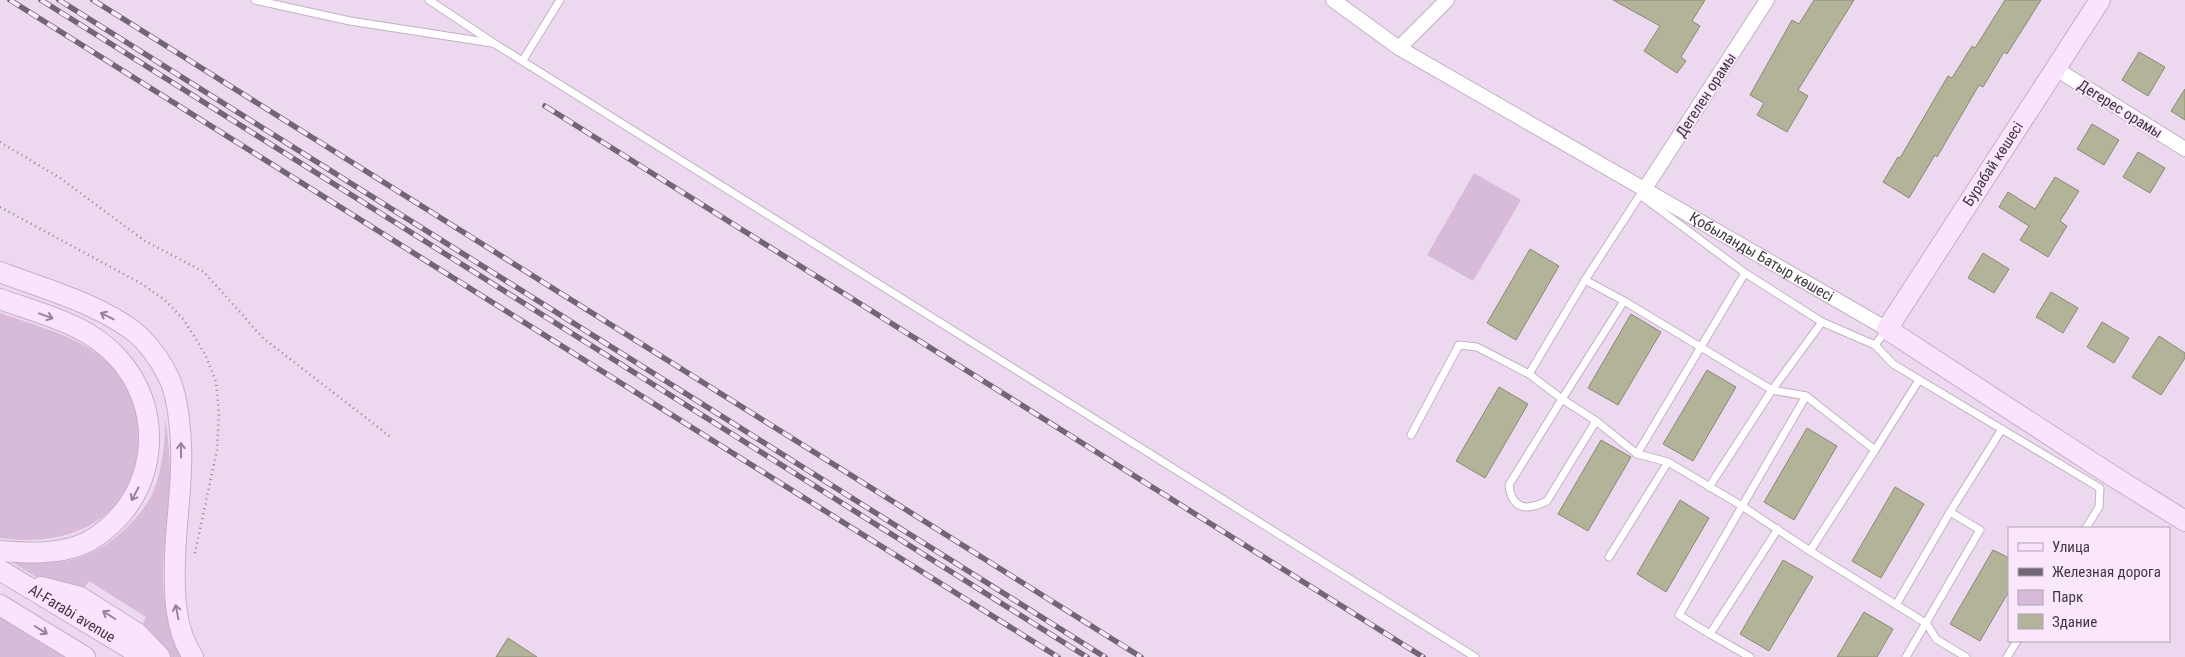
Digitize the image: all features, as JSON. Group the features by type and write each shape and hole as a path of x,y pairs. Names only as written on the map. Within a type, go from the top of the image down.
{"main road":[{"name":"Бурабай көшесі","path":"1881,337 2100,0"},
{"path":"0,272 110,316 133,331 156,357 170,379 178,409 181,445 181,480 176,528 176,609 182,634 193,657"},
{"path":"0,299 79,328 98,340 118,358 134,381 145,402 150,425 145,473 138,489 119,517 103,531 84,544 56,552 0,551"},
{"name":"Қобыланды Батыр көшесі","path":"1881,337 2105,482 2185,521"},
{"name":"Al-Farabi avenue","path":"0,570 144,657"},
{"path":"22,583 80,597 137,633 160,657"},
{"name":"Al-Farabi avenue","path":"0,604 85,657"}],"street":[{"name":"Қобыланды Батыр көшесі","path":"1332,0 1399,48 1881,337"},
{"path":"1399,48 1447,0"},
{"name":"Дегелен орамы","path":"1642,192 1767,0"},
{"name":"Дегерес орамы","path":"2056,69 2185,149"}],"lane":[{"path":"255,0 350,21 495,44"},
{"path":"429,0 495,44 1475,657"},
{"path":"523,60 560,0"},
{"path":"1529,374 1584,280 1642,192 1745,272 1822,322 1881,337 1894,364 2002,430 2105,482 2099,508 2087,527"},
{"path":"1638,454 1745,272"},
{"path":"1584,280 1624,301 1772,390 1806,396 1875,450"},
{"path":"1596,420 1548,501 1535,507 1517,504 1510,496 1509,485 1624,301"},
{"path":"1709,487 1772,390 1822,322"},
{"path":"1412,435 1459,345 1477,346 1529,374 1562,399 1596,420 1638,454 1668,462 1742,506 1926,624 1936,639 1966,657"},
{"path":"1810,551 1919,380"},
{"path":"1750,657 1679,615 1806,396"},
{"path":"1896,605 1950,512 2002,430"},
{"path":"1609,557 1668,462"},
{"path":"1906,657 1980,530 1950,512"},
{"path":"1710,634 1778,529"},
{"path":"2007,657 2016,642"}],"path":[{"path":"0,142 60,178 145,241 204,272 263,338 392,438"}],"green space":[{"path":"1474,173 1521,200 1473,281 1427,255"},
{"path":"0,313 50,330 83,344 111,365 128,389 135,407 139,425 139,449 137,461 127,486 121,497 105,515 94,523 69,534 28,540 0,538"},
{"path":"165,418 168,436 170,482 163,586 168,617 183,657 167,657 141,627 146,617 89,581 82,592 46,583 13,563 52,562 75,559 107,544 126,528 149,500 157,482 164,449"},
{"path":"0,615 69,657 0,657"}],"building":[{"path":"1613,0 1705,0 1692,21 1700,26 1681,57 1686,61 1677,73 1644,51 1660,26"},
{"path":"1814,0 1854,0 1798,90 1808,96 1787,132 1757,115 1764,103 1750,95 1792,20 1799,24"},
{"path":"2005,0 2041,0 2007,54 2004,52 1983,87 1979,85 1937,157 1935,155 1909,198 1883,182 1898,157 1900,158 1948,76 1952,78 1972,46 1975,48"},
{"path":"2139,52 2165,67 2148,96 2122,80"},
{"path":"2185,89 2185,120 2171,111"},
{"path":"2092,124 2119,140 2104,165 2077,149"},
{"path":"2138,152 2165,168 2150,193 2123,177"},
{"path":"2055,177 2079,191 2060,221 2067,226 2048,257 2020,240 2029,226 1999,207 2008,192 2035,209"},
{"path":"1530,249 1559,266 1516,340 1487,323"},
{"path":"1983,253 2009,269 1994,293 1968,278"},
{"path":"2051,292 2078,308 2063,333 2036,317"},
{"path":"1631,314 1661,332 1618,405 1588,388"},
{"path":"2102,322 2129,338 2114,363 2087,347"},
{"path":"2159,336 2185,353 2185,358 2161,395 2132,377"},
{"path":"1707,370 1736,387 1693,461 1663,444"},
{"path":"1499,387 1528,404 1485,478 1456,461"},
{"path":"1807,428 1837,446 1794,520 1764,502"},
{"path":"1601,440 1631,457 1588,531 1558,514"},
{"path":"1895,487 1924,504 1881,578 1852,561"},
{"path":"1680,500 1709,518 1666,592 1637,574"},
{"path":"1993,550 2008,558 2008,593 1980,641 1950,624"},
{"path":"1783,560 1813,577 1769,651 1740,634"},
{"path":"1864,612 1893,629 1877,657 1837,657"},
{"path":"508,638 537,657 496,657"}],"railway":[{"path":"10,0 1058,657"},
{"path":"41,0 1087,657"},
{"path":"59,0 1105,657"},
{"path":"93,0 1141,657"},
{"path":"545,106 1423,657"}]}
